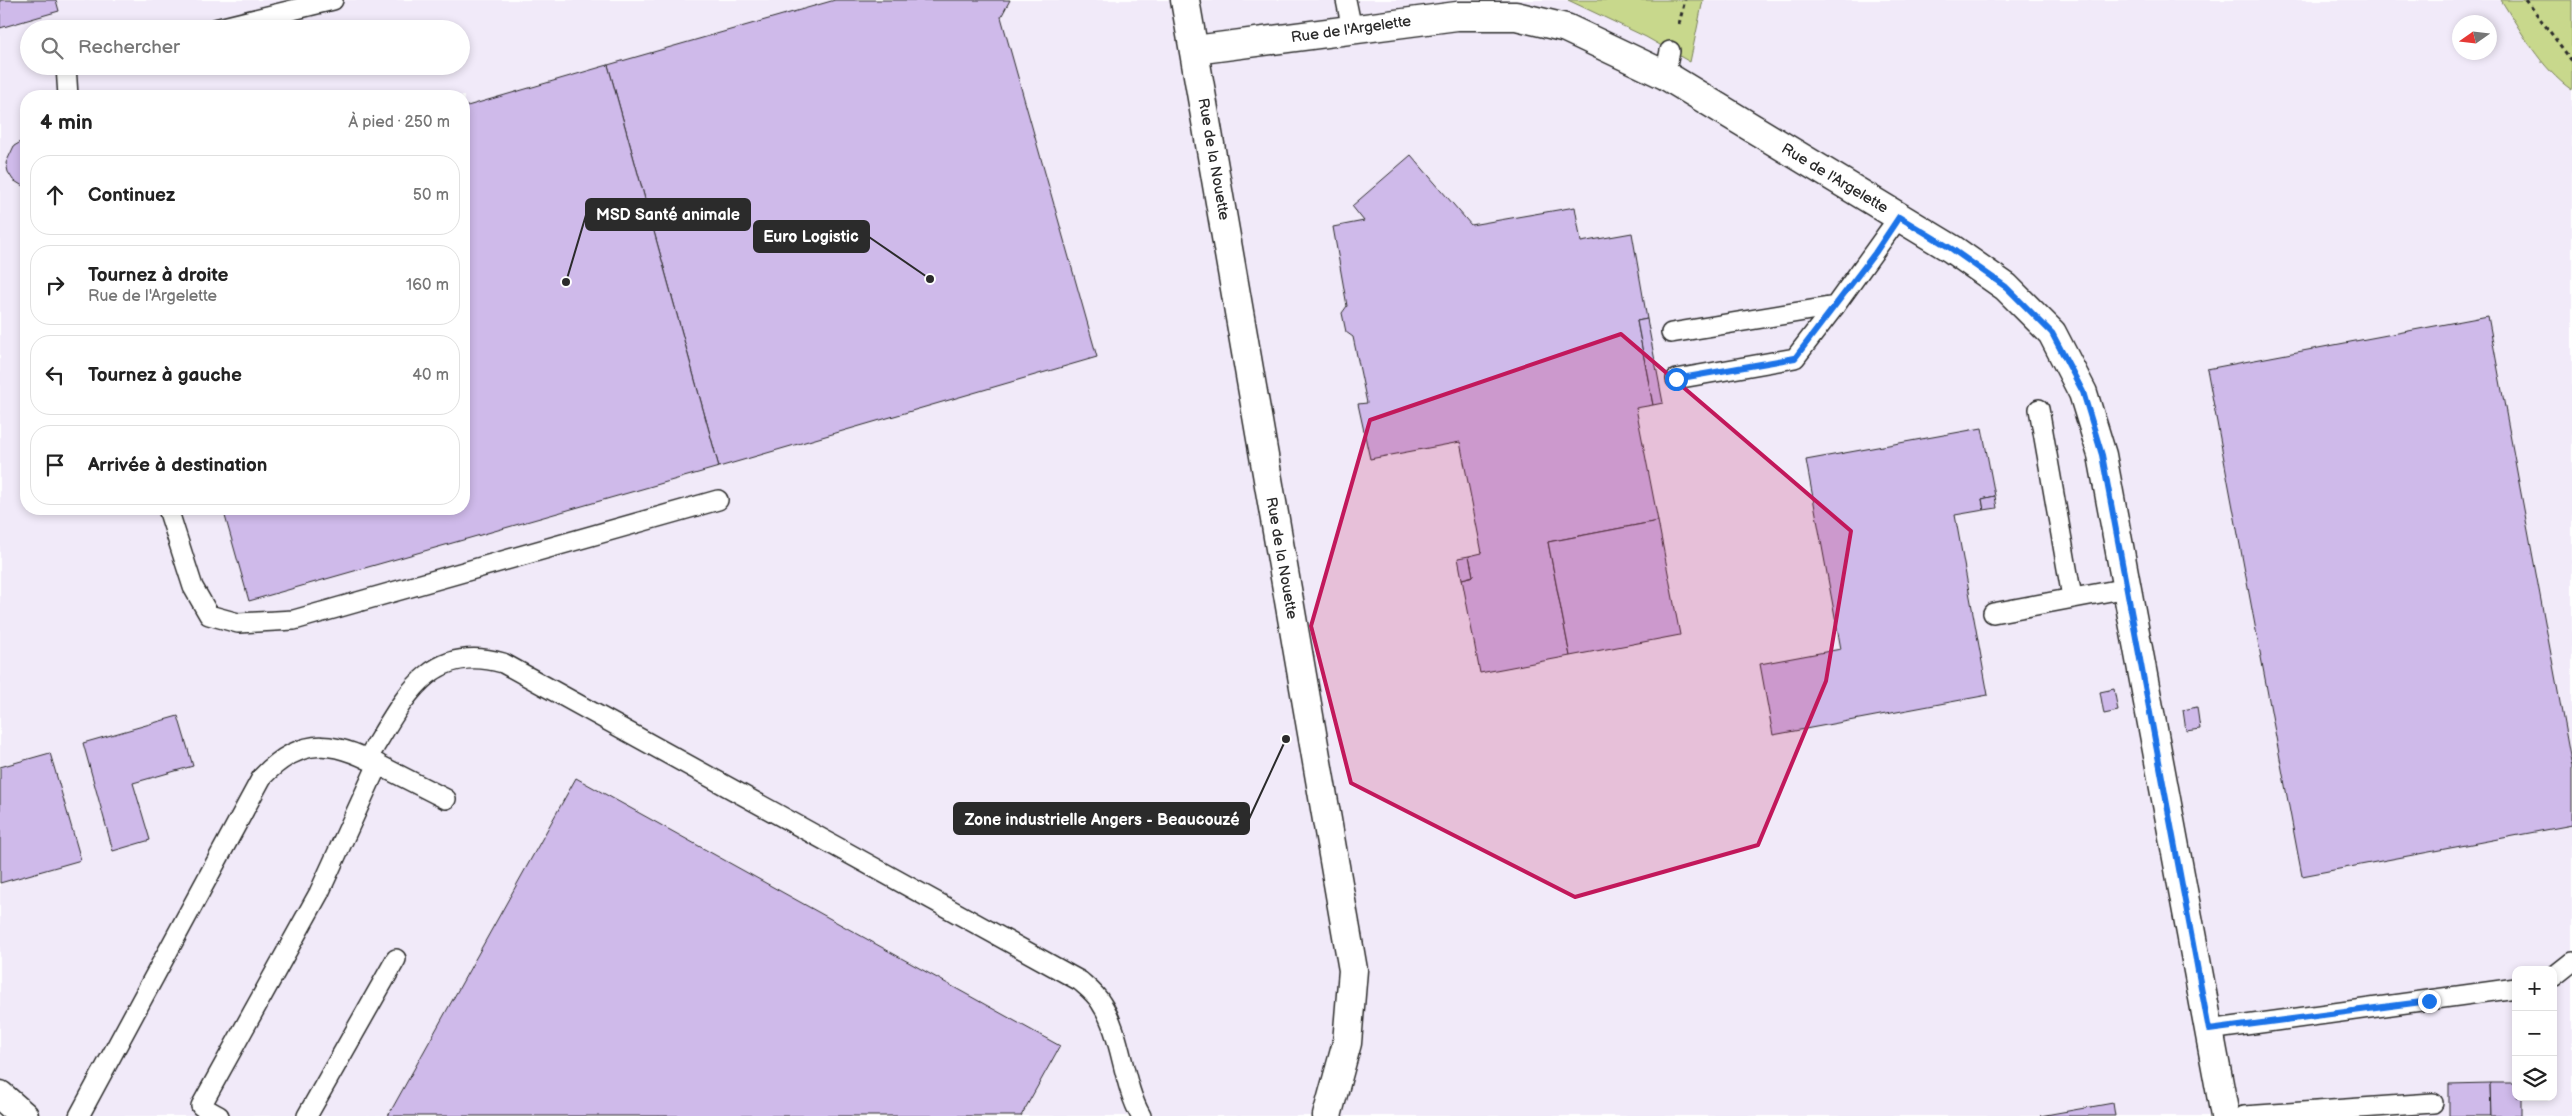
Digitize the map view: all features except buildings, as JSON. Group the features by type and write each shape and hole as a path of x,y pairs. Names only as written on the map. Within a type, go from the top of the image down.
{"street":[{"name":"Rue de la Nouette","path":"1184,0 1195,50 1353,970 1347,1043 1332,1114"},
{"name":"Rue de l'Argelette","path":"1195,50 1457,16 1516,16 1566,28 1668,63 1899,217 1952,249 2006,287 2052,333 2083,392 2102,455 2225,1116"},
{"path":"0,1094 24,1116"}],"lane":[{"path":"252,20 333,0"},
{"path":"1346,0 1352,29"},
{"path":"67,75 68,90"},
{"path":"1676,379 1795,358 1899,217"},
{"path":"1671,334 1835,306"},
{"path":"2039,409 2072,597"},
{"path":"170,515 193,587 209,615 238,623 294,620 718,500"},
{"path":"1993,613 2127,588"},
{"path":"219,1116 201,1106 319,893 373,761 414,685 431,671 450,661 471,657 503,662 1080,981 1094,994 1108,1016 1129,1086 1141,1116"},
{"path":"79,1116 262,777 276,763 292,753 311,747 340,748 373,761 446,799"},
{"path":"307,1116 396,959"},
{"path":"2557,974 2572,962"},
{"path":"2209,1030 2512,989"},
{"path":"2244,1116 2259,1114 2284,1115 2433,1104"}],"path":[{"path":"2526,0 2572,61"}],"highlighted area":[{"path":"1621,334 1851,531 1826,681 1758,845 1575,897 1351,783 1311,626 1370,420"}],"shaded area":[{"path":"0,0 2572,0 2572,1116 0,1116"}],"green space":[{"path":"1568,0 1703,0 1690,62 1646,37"},
{"path":"2501,0 2572,0 2572,90 2541,60"}],"place":[{"name":"Euro Logistic","path":"930,279"},
{"name":"MSD Santé animale","path":"566,282"},
{"name":"Zone industrielle Angers - Beaucouzé","path":"1286,739"}],"route":[{"path":"1676,379 1795,358 1875,253 1899,217 1952,249 2006,287 2052,333 2083,392 2102,455 2209,1030 2429,1001"}]}
